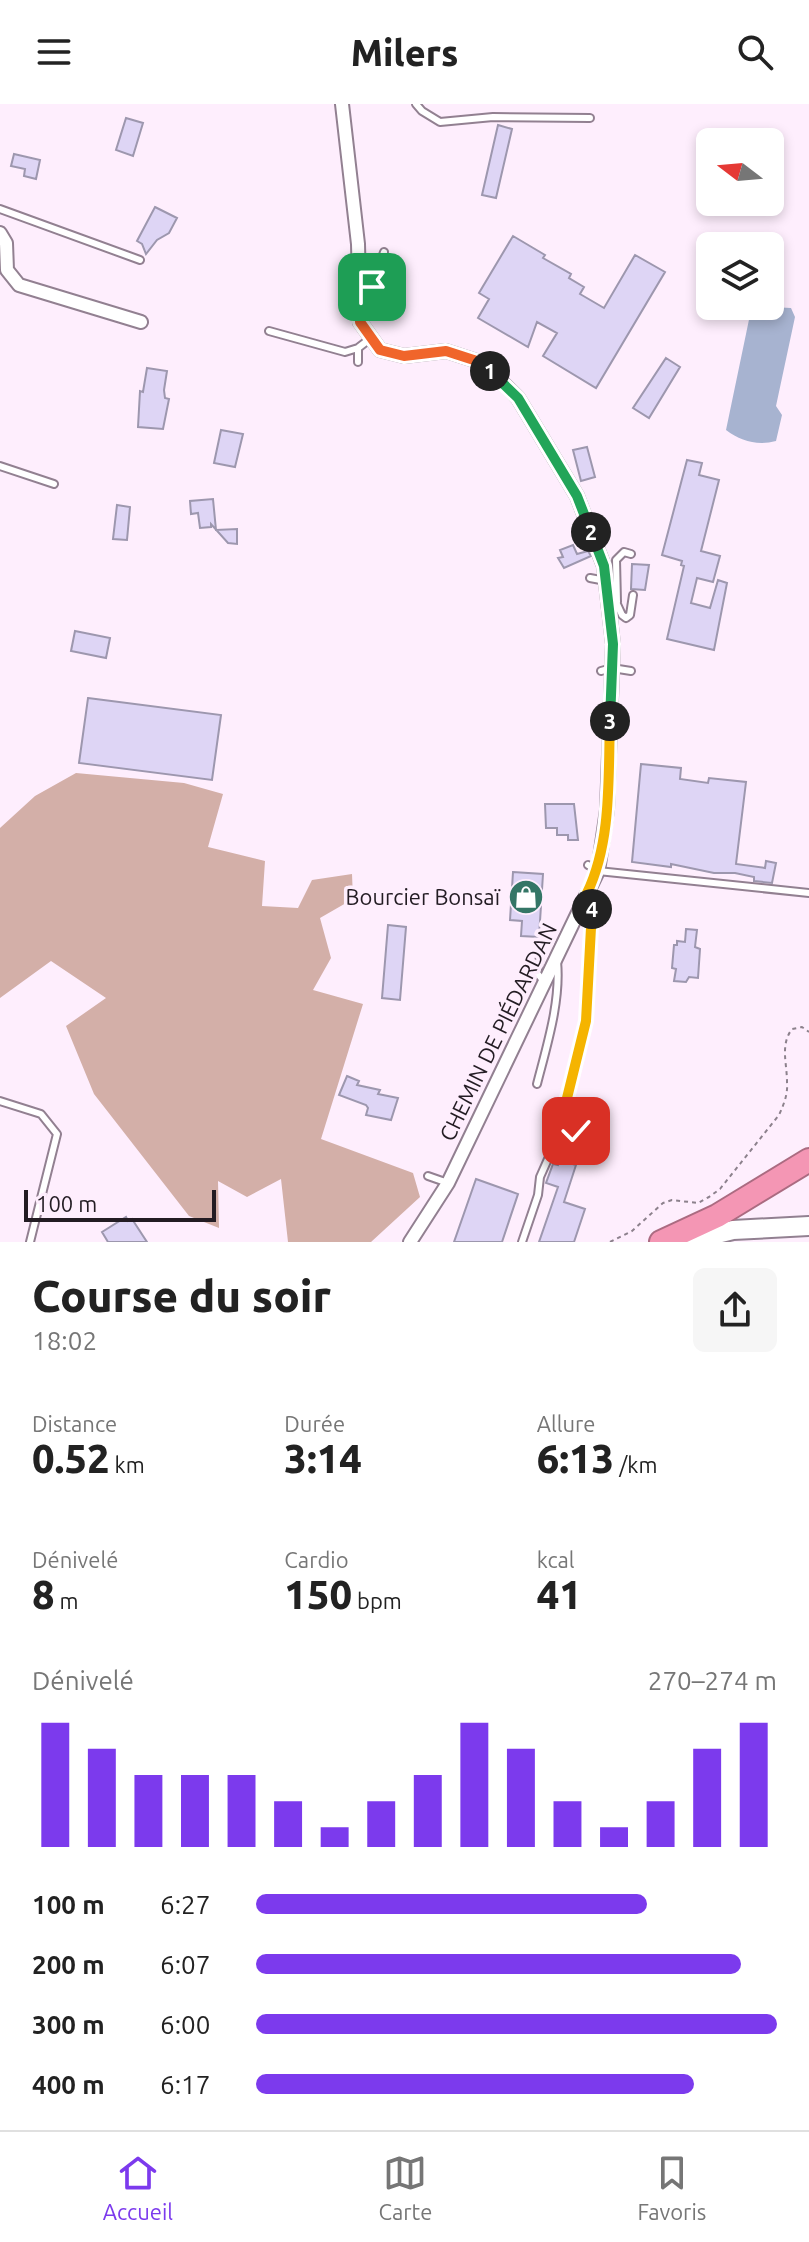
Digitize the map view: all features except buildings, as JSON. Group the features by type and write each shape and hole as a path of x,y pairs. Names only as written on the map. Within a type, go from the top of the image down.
{"highway":[{"path":"661,1242 717,1216 809,1160"}],"main road":[{"path":"685,1242 733,1230 809,1226"}],"street":[{"path":"342,104 356,228 360,322 371,338"},
{"path":"0,233 6,243 7,270 19,285 141,322"},
{"name":"CHEMIN DE PIÉDARDAN","path":"371,338 380,350 404,356 446,351 483,359 518,398 577,496 604,566 612,602 613,644 606,669 607,810 587,893 448,1183 410,1242"}],"lane":[{"path":"416,104 440,122 493,117 590,118"},
{"path":"0,209 140,260"},
{"path":"360,296 372,287 384,252"},
{"path":"269,331 345,352 358,348 371,338"},
{"path":"358,348 358,362"},
{"path":"0,466 54,484"},
{"path":"631,554 624,552 616,560 612,602 626,618 630,615 633,595"},
{"path":"590,578 606,581"},
{"path":"606,669 631,671"},
{"path":"593,868 809,893"},
{"path":"522,1242 538,1195 540,1177 556,1141 586,1021 592,908 587,893"},
{"path":"540,957 537,973 545,983"},
{"path":"537,1084 549,1038 558,972 557,957"},
{"path":"567,1098 575,1117 574,1151"},
{"path":"0,1101 41,1114 57,1134 30,1242"},
{"path":"428,1176 448,1183"}],"path":[{"path":"610,1242 632,1231 663,1203 672,1200 698,1203 720,1189 779,1115 788,1084 784,1053 787,1036 792,1029 802,1027 809,1032"}],"shaded area":[{"path":"76,773 184,783 223,794 208,847 265,861 262,906 298,908 312,880 352,874 353,899 320,918 331,958 313,990 363,1004 321,1139 413,1173 420,1197 371,1242 288,1242 281,1179 247,1197 218,1181 219,1228 189,1216 94,1094 66,1026 106,998 51,961 0,998 0,828 35,796"}],"water":[{"path":"784,308 791,308 795,317 776,406 782,415 776,441 750,442 726,430 749,320 784,320"}],"place":[{"name":"Bourcier Bonsaï","path":"526,897"}],"route":[{"path":"372,287 360,296 360,322 380,350 404,356 446,351 483,363 518,398 577,496 604,566 613,644 607,810 598,871 587,893 592,908 586,1021 567,1098 575,1117 576,1131"}]}
